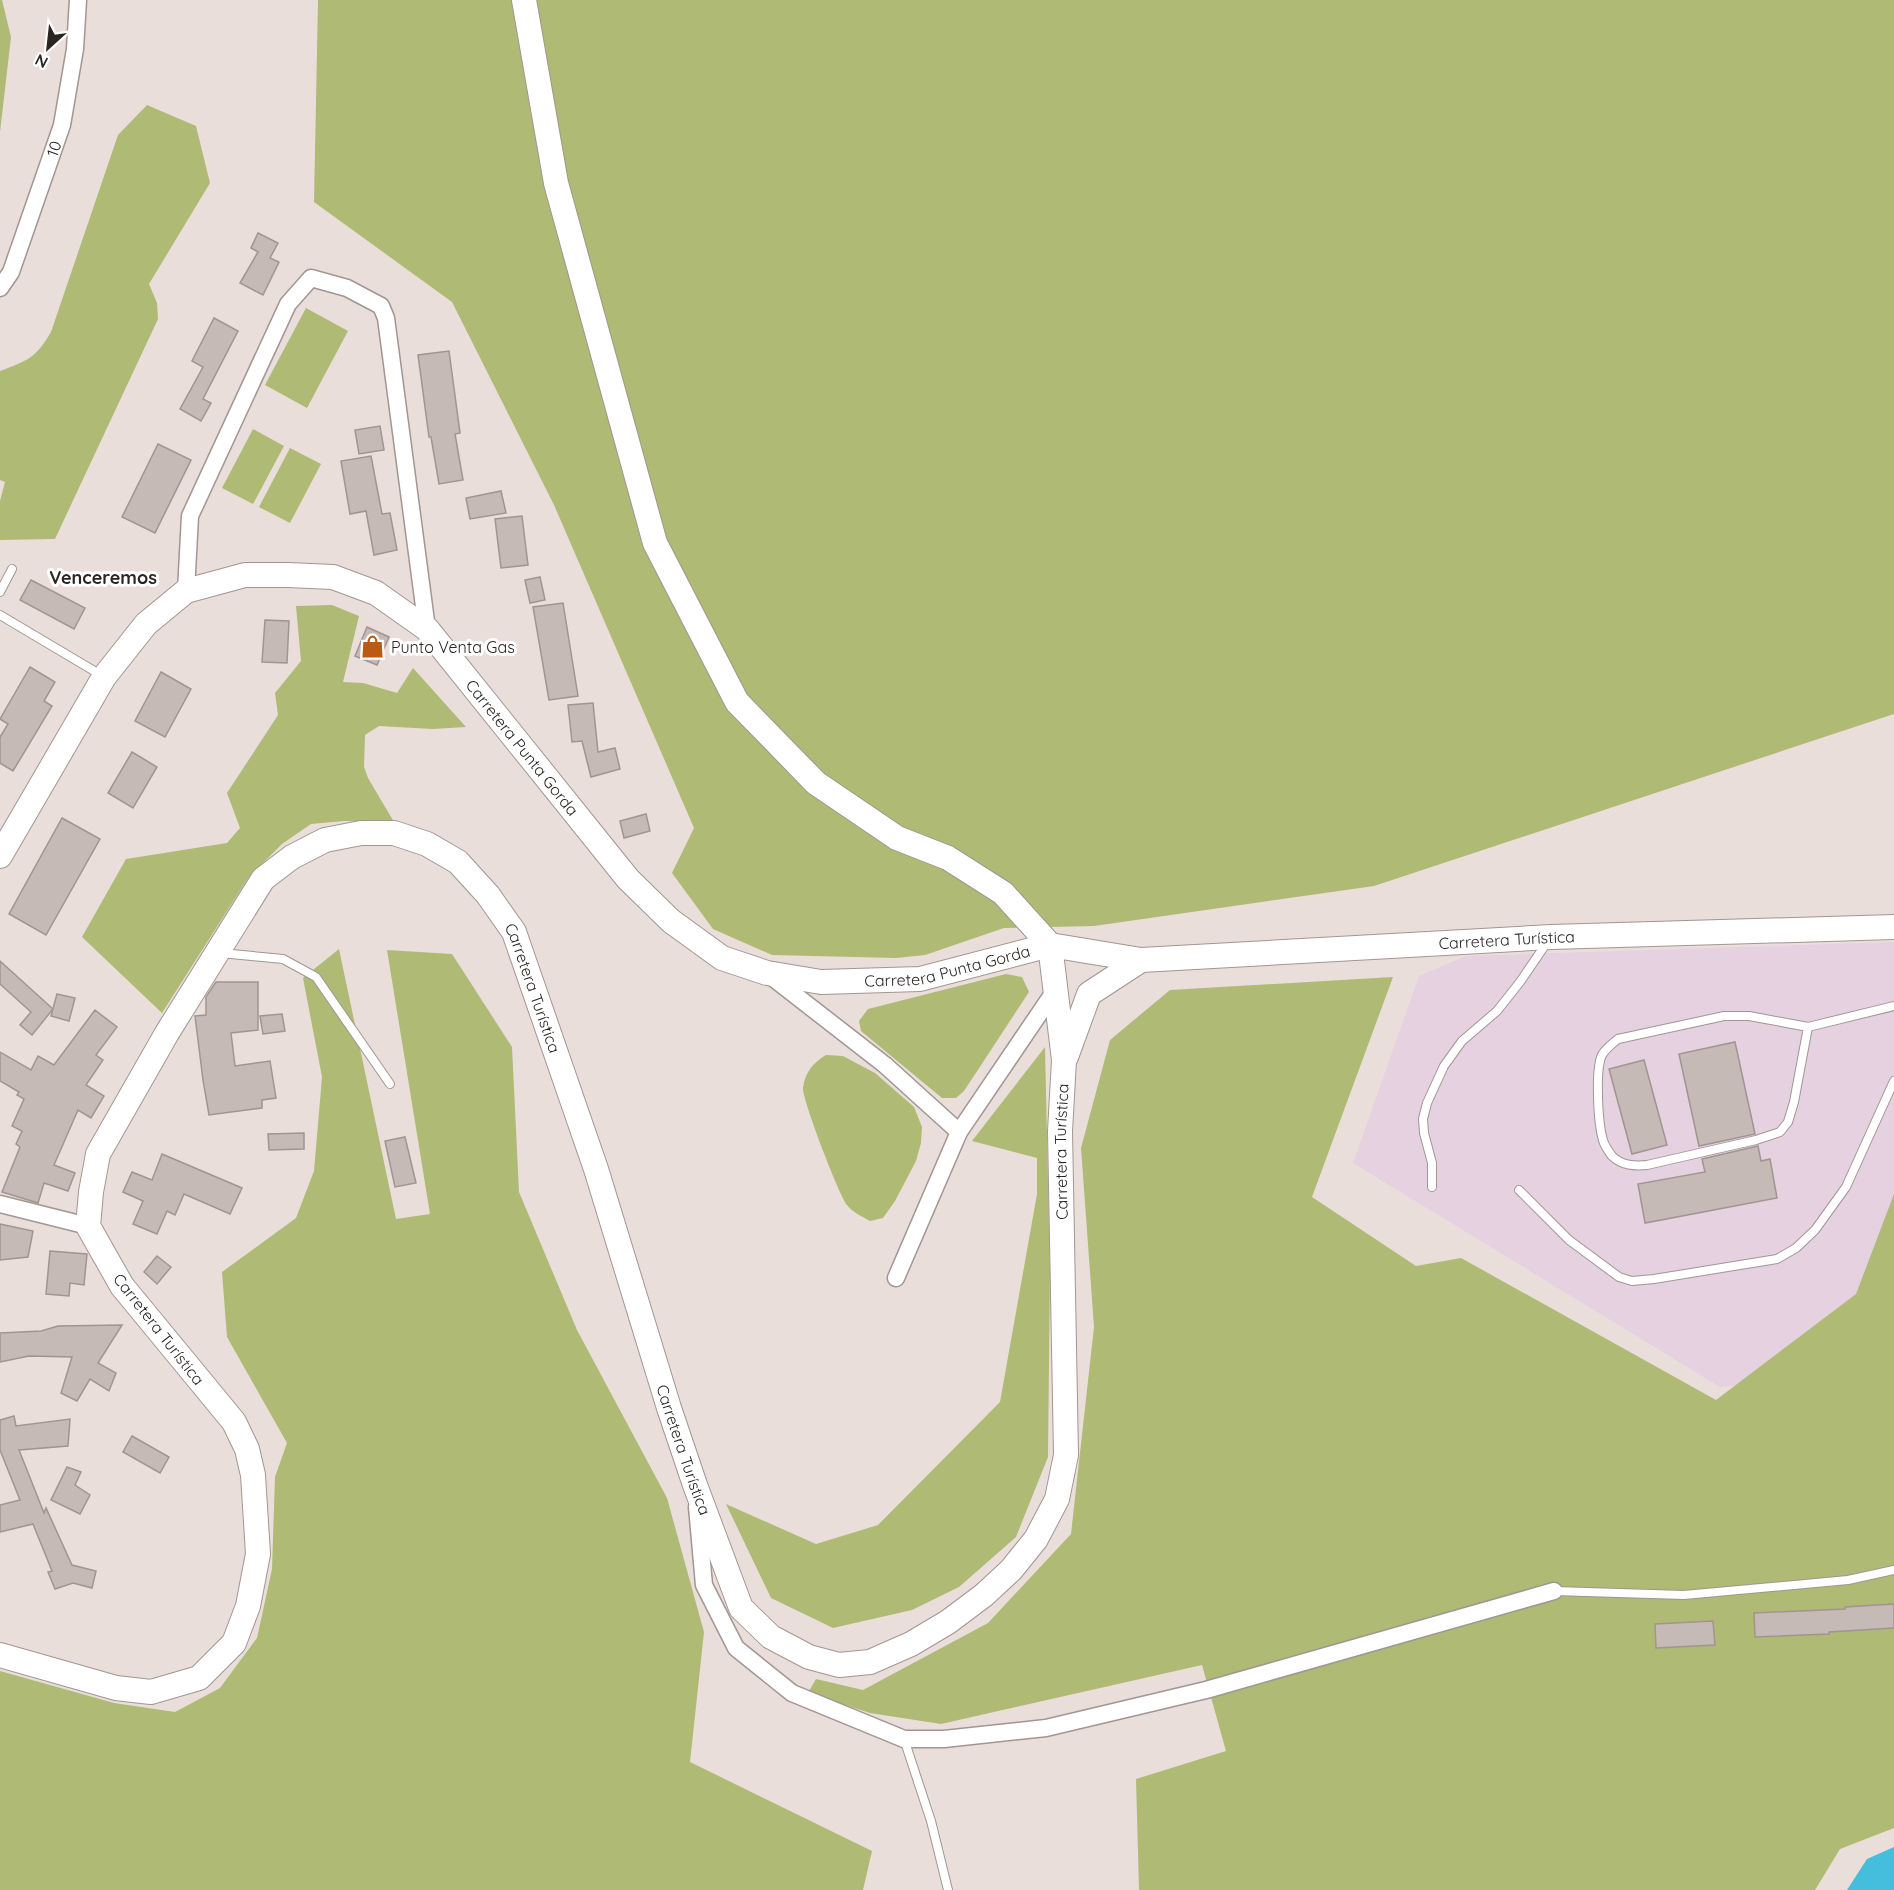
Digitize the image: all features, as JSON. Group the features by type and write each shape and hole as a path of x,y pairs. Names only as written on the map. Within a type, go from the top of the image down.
{"main road":[{"path":"524,0 556,183 655,543 737,702 816,783 897,838 948,858 1003,893 1050,945"},
{"name":"Carretera Punta Gorda","path":"0,856 104,677 146,624 186,591 245,575 333,577 376,593 427,629 628,879 671,921 723,958 766,973 821,982 920,979 1050,945"},
{"name":"Carretera Turística","path":"0,1655 116,1688 151,1692 199,1678 234,1643 250,1595 258,1554 253,1475 247,1449 234,1422 122,1286 88,1226 91,1192 98,1154 167,1033 263,879 292,857 325,840 361,833 394,833 427,844 458,862 488,895 514,932 596,1169 695,1485 741,1608 771,1637 809,1657 839,1665 870,1662 911,1644 948,1622 984,1595 1011,1570 1036,1539 1057,1498 1066,1455 1060,1131 1064,1060 1050,945 1141,960 1551,937 1894,927"},
{"path":"1064,1060 1089,994 1141,960"}],"street":[{"name":"10","path":"0,288 11,272 63,124 75,49 78,0"},
{"path":"186,591 190,516 288,304 311,278 347,288 381,306 386,318 427,629"},
{"path":"766,973 885,1065 959,1132"},
{"path":"896,1278 959,1132 1056,989"},
{"path":"0,1204 88,1226"},
{"path":"695,1485 704,1585 736,1648 792,1693 904,1739 944,1739 1046,1728 1206,1690 1554,1591"}],"lane":[{"path":"0,592 12,569"},
{"path":"0,615 104,677"},
{"path":"1432,1187 1432,1164 1423,1119 1427,1103 1443,1066 1462,1041 1497,1011 1551,937"},
{"path":"217,953 283,959 316,977 390,1084"},
{"path":"1808,1027 1794,1102 1788,1122 1780,1132 1756,1140 1647,1165 1632,1166 1612,1156 1603,1141 1597,1076 1601,1057 1607,1047 1618,1039 1724,1016 1749,1016 1808,1027 1894,1006"},
{"path":"1519,1190 1569,1240 1618,1277 1632,1281 1777,1259 1796,1248 1815,1230 1846,1187 1894,1081"},
{"path":"1554,1591 1684,1595 1848,1580 1894,1570"},
{"path":"904,1739 931,1821 948,1890"}],"shaded area":[{"path":"1894,942 1894,1376 1720,1387 1353,1163 1419,976 1466,956"}],"green space":[{"path":"0,0 2,0 11,37 0,132"},
{"path":"318,0 1894,0 1894,714 1374,886 1094,926 1004,928 925,955 896,958 772,955 713,929 672,873 694,828 554,505 452,302 314,202"},
{"path":"147,105 196,126 210,183 149,284 157,303 158,319 55,539 0,540 0,501 5,482 0,480 0,371 30,358 51,332 118,135"},
{"path":"306,308 348,331 307,408 265,385"},
{"path":"253,429 284,446 253,504 222,488"},
{"path":"290,448 321,464 290,523 259,507"},
{"path":"332,605 359,616 343,682 363,683 397,693 413,668 466,727 433,729 379,726 365,735 364,767 394,822 344,821 311,824 282,844 248,878 162,1013 82,937 126,859 227,843 240,828 227,793 278,715 275,693 301,661 296,606"},
{"path":"339,949 396,1219 430,1214 387,950 452,954 512,1047 519,1192 577,1330 667,1498 704,1632 690,1762 872,1851 863,1890 0,1890 0,1671 114,1703 175,1712 220,1688 257,1638 272,1569 275,1477 287,1443 227,1337 222,1272 296,1218 314,1171 322,1077 303,978"},
{"path":"1006,974 1022,977 1029,992 964,1091 956,1098 942,1098 861,1031 859,1021 868,1009"},
{"path":"1393,977 1312,1197 1416,1266 1461,1258 1716,1400 1856,1294 1894,1194 1894,1828 1840,1849 1815,1890 1139,1890 1136,1779 1226,1751 1202,1665 941,1724 870,1713 808,1693 816,1679 863,1690 988,1623 1071,1534 1094,1327 1081,1148 1110,1040 1170,990"},
{"path":"1045,1047 1050,1272 1048,1457 1016,1537 959,1587 912,1610 833,1628 771,1598 726,1504 816,1544 878,1525 1000,1402 1037,1194 1037,1158 972,1141"},
{"path":"826,1055 843,1056 875,1073 914,1107 922,1127 916,1161 895,1201 883,1218 870,1221 847,1205 814,1127 803,1088 810,1068"}],"water":[{"path":"1894,1847 1894,1890 1847,1890 1867,1859"}],"building":[{"path":"258,233 278,243 270,258 279,262 263,295 240,283 258,252 251,248"},
{"path":"214,318 238,331 203,399 211,403 201,421 180,409 203,367 192,361"},
{"path":"449,351 460,433 455,434 463,480 439,484 431,437 429,437 418,355"},
{"path":"380,426 384,450 359,454 355,430"},
{"path":"158,444 191,460 155,533 122,517"},
{"path":"371,456 382,514 390,513 397,550 374,555 366,511 350,514 341,461"},
{"path":"501,491 506,513 470,519 466,498"},
{"path":"522,516 528,565 501,568 495,519"},
{"path":"540,577 545,600 530,603 525,580"},
{"path":"31,580 85,608 74,629 20,600"},
{"path":"563,603 578,696 549,700 533,607"},
{"path":"265,620 289,621 287,663 262,662"},
{"path":"367,627 389,637 377,665 355,656"},
{"path":"30,667 55,682 44,701 52,706 13,771 0,763 0,737 8,724 0,719"},
{"path":"161,672 191,689 165,737 135,721"},
{"path":"593,703 598,752 615,748 620,769 591,777 582,741 572,742 568,705"},
{"path":"132,752 157,767 133,808 108,793"},
{"path":"646,814 650,831 624,838 620,821"},
{"path":"62,818 100,839 46,935 9,914"},
{"path":"0,961 53,1009 32,1035 20,1025 31,1012 0,984"},
{"path":"216,982 258,982 258,1030 231,1033 235,1066 270,1061 276,1098 262,1100 262,1108 209,1115 195,1016 206,1015 206,997"},
{"path":"57,994 75,998 69,1021 51,1016"},
{"path":"95,1010 117,1027 96,1055 103,1060 86,1085 104,1096 91,1118 78,1110 54,1165 75,1173 68,1191 44,1183 38,1203 2,1192 20,1147 16,1144 22,1131 12,1126 24,1099 17,1095 19,1092 0,1081 0,1052 31,1070 38,1056 54,1065"},
{"path":"282,1014 285,1031 263,1034 260,1016"},
{"path":"1735,1042 1755,1134 1699,1146 1679,1054"},
{"path":"1644,1060 1667,1145 1632,1154 1609,1069"},
{"path":"304,1133 304,1149 269,1150 268,1134"},
{"path":"405,1137 416,1183 395,1187 385,1141"},
{"path":"1758,1146 1761,1161 1770,1159 1777,1198 1645,1223 1638,1184 1705,1172 1702,1159"},
{"path":"162,1154 242,1188 230,1214 184,1194 175,1215 167,1211 157,1234 133,1224 143,1201 123,1192 132,1172 152,1180"},
{"path":"0,1224 33,1231 28,1257 0,1260"},
{"path":"50,1251 87,1254 84,1285 70,1283 69,1296 46,1294"},
{"path":"157,1256 171,1267 157,1284 144,1272"},
{"path":"122,1325 98,1363 116,1373 109,1391 90,1379 77,1401 61,1393 72,1357 29,1356 0,1362 0,1333 41,1331 58,1326"},
{"path":"14,1416 16,1426 70,1419 68,1446 19,1450 44,1513 46,1508 72,1565 96,1571 92,1588 73,1583 55,1589 48,1572 52,1571 33,1524 0,1532 0,1505 20,1500 0,1450 0,1420"},
{"path":"132,1436 169,1457 160,1473 123,1452"},
{"path":"67,1467 81,1472 75,1485 90,1495 80,1514 51,1500"},
{"path":"1894,1604 1894,1628 1755,1637 1754,1613 1845,1609 1845,1607"},
{"path":"1713,1621 1715,1645 1656,1648 1655,1624"}],"place":[{"name":"Punto Venta Gas","path":"373,647"}],"district":[{"name":"Venceremos","path":"103,578"}]}
